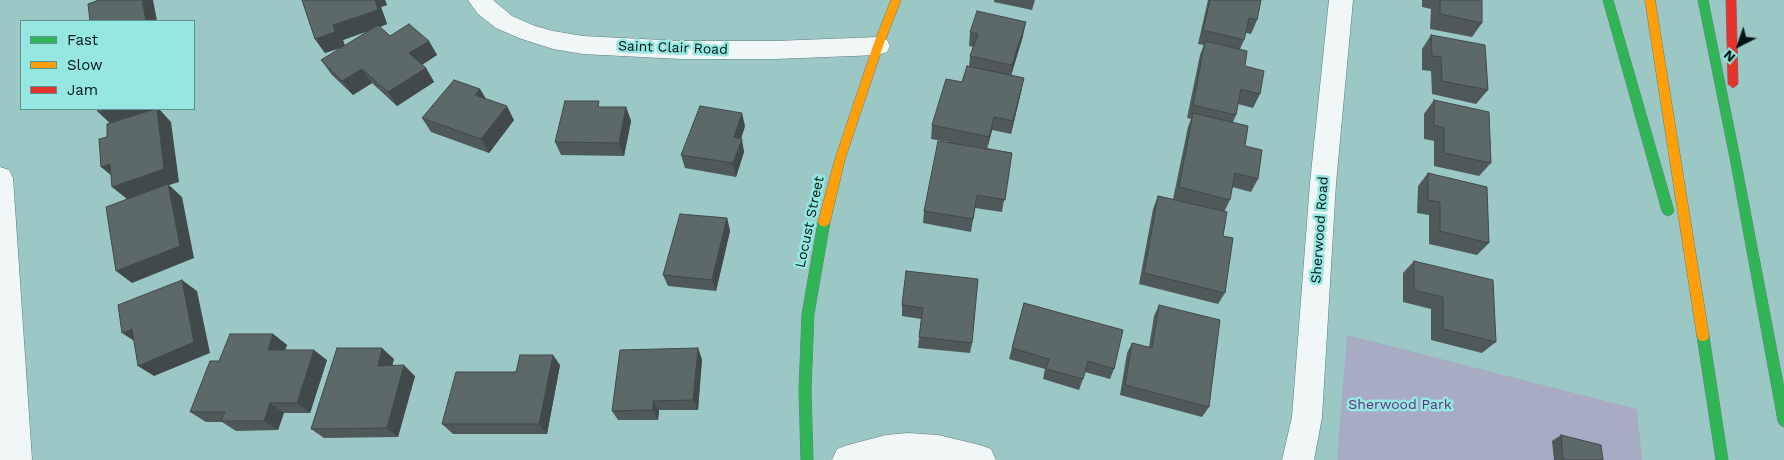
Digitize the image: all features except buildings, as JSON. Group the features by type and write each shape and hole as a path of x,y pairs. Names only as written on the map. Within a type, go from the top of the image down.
{"main road":[{"name":"Locust Street","path":"807,460 804,390 808,314 818,249 840,159 878,46 896,0"},
{"path":"1608,0 1701,328"},
{"path":"1650,0 1722,460"},
{"path":"1703,0 1735,158 1784,421"},
{"path":"1730,0 1735,158"}],"street":[{"name":"Saint Clair Road","path":"480,0 486,8 504,22 526,32 553,40 584,45 681,50 775,50 878,46"},
{"name":"Sherwood Road","path":"1298,460 1307,417 1323,183 1341,0"},
{"path":"0,178 0,214 16,460"},
{"path":"848,460 886,450 908,448 938,450 980,460"}],"green space":[{"name":"Sherwood Park","path":"1347,335 1637,409 1642,460 1337,460"}],"traffic: fast":[{"path":"1608,0 1668,211"},
{"path":"1703,0 1735,158 1784,421"},
{"path":"807,460 805,390 808,314 824,222"},
{"path":"1703,336 1722,460"}],"traffic: slow":[{"path":"824,222 840,159 878,46 896,0"},
{"path":"1650,0 1703,336"}],"traffic: jam":[{"path":"1731,0 1733,84"}]}
